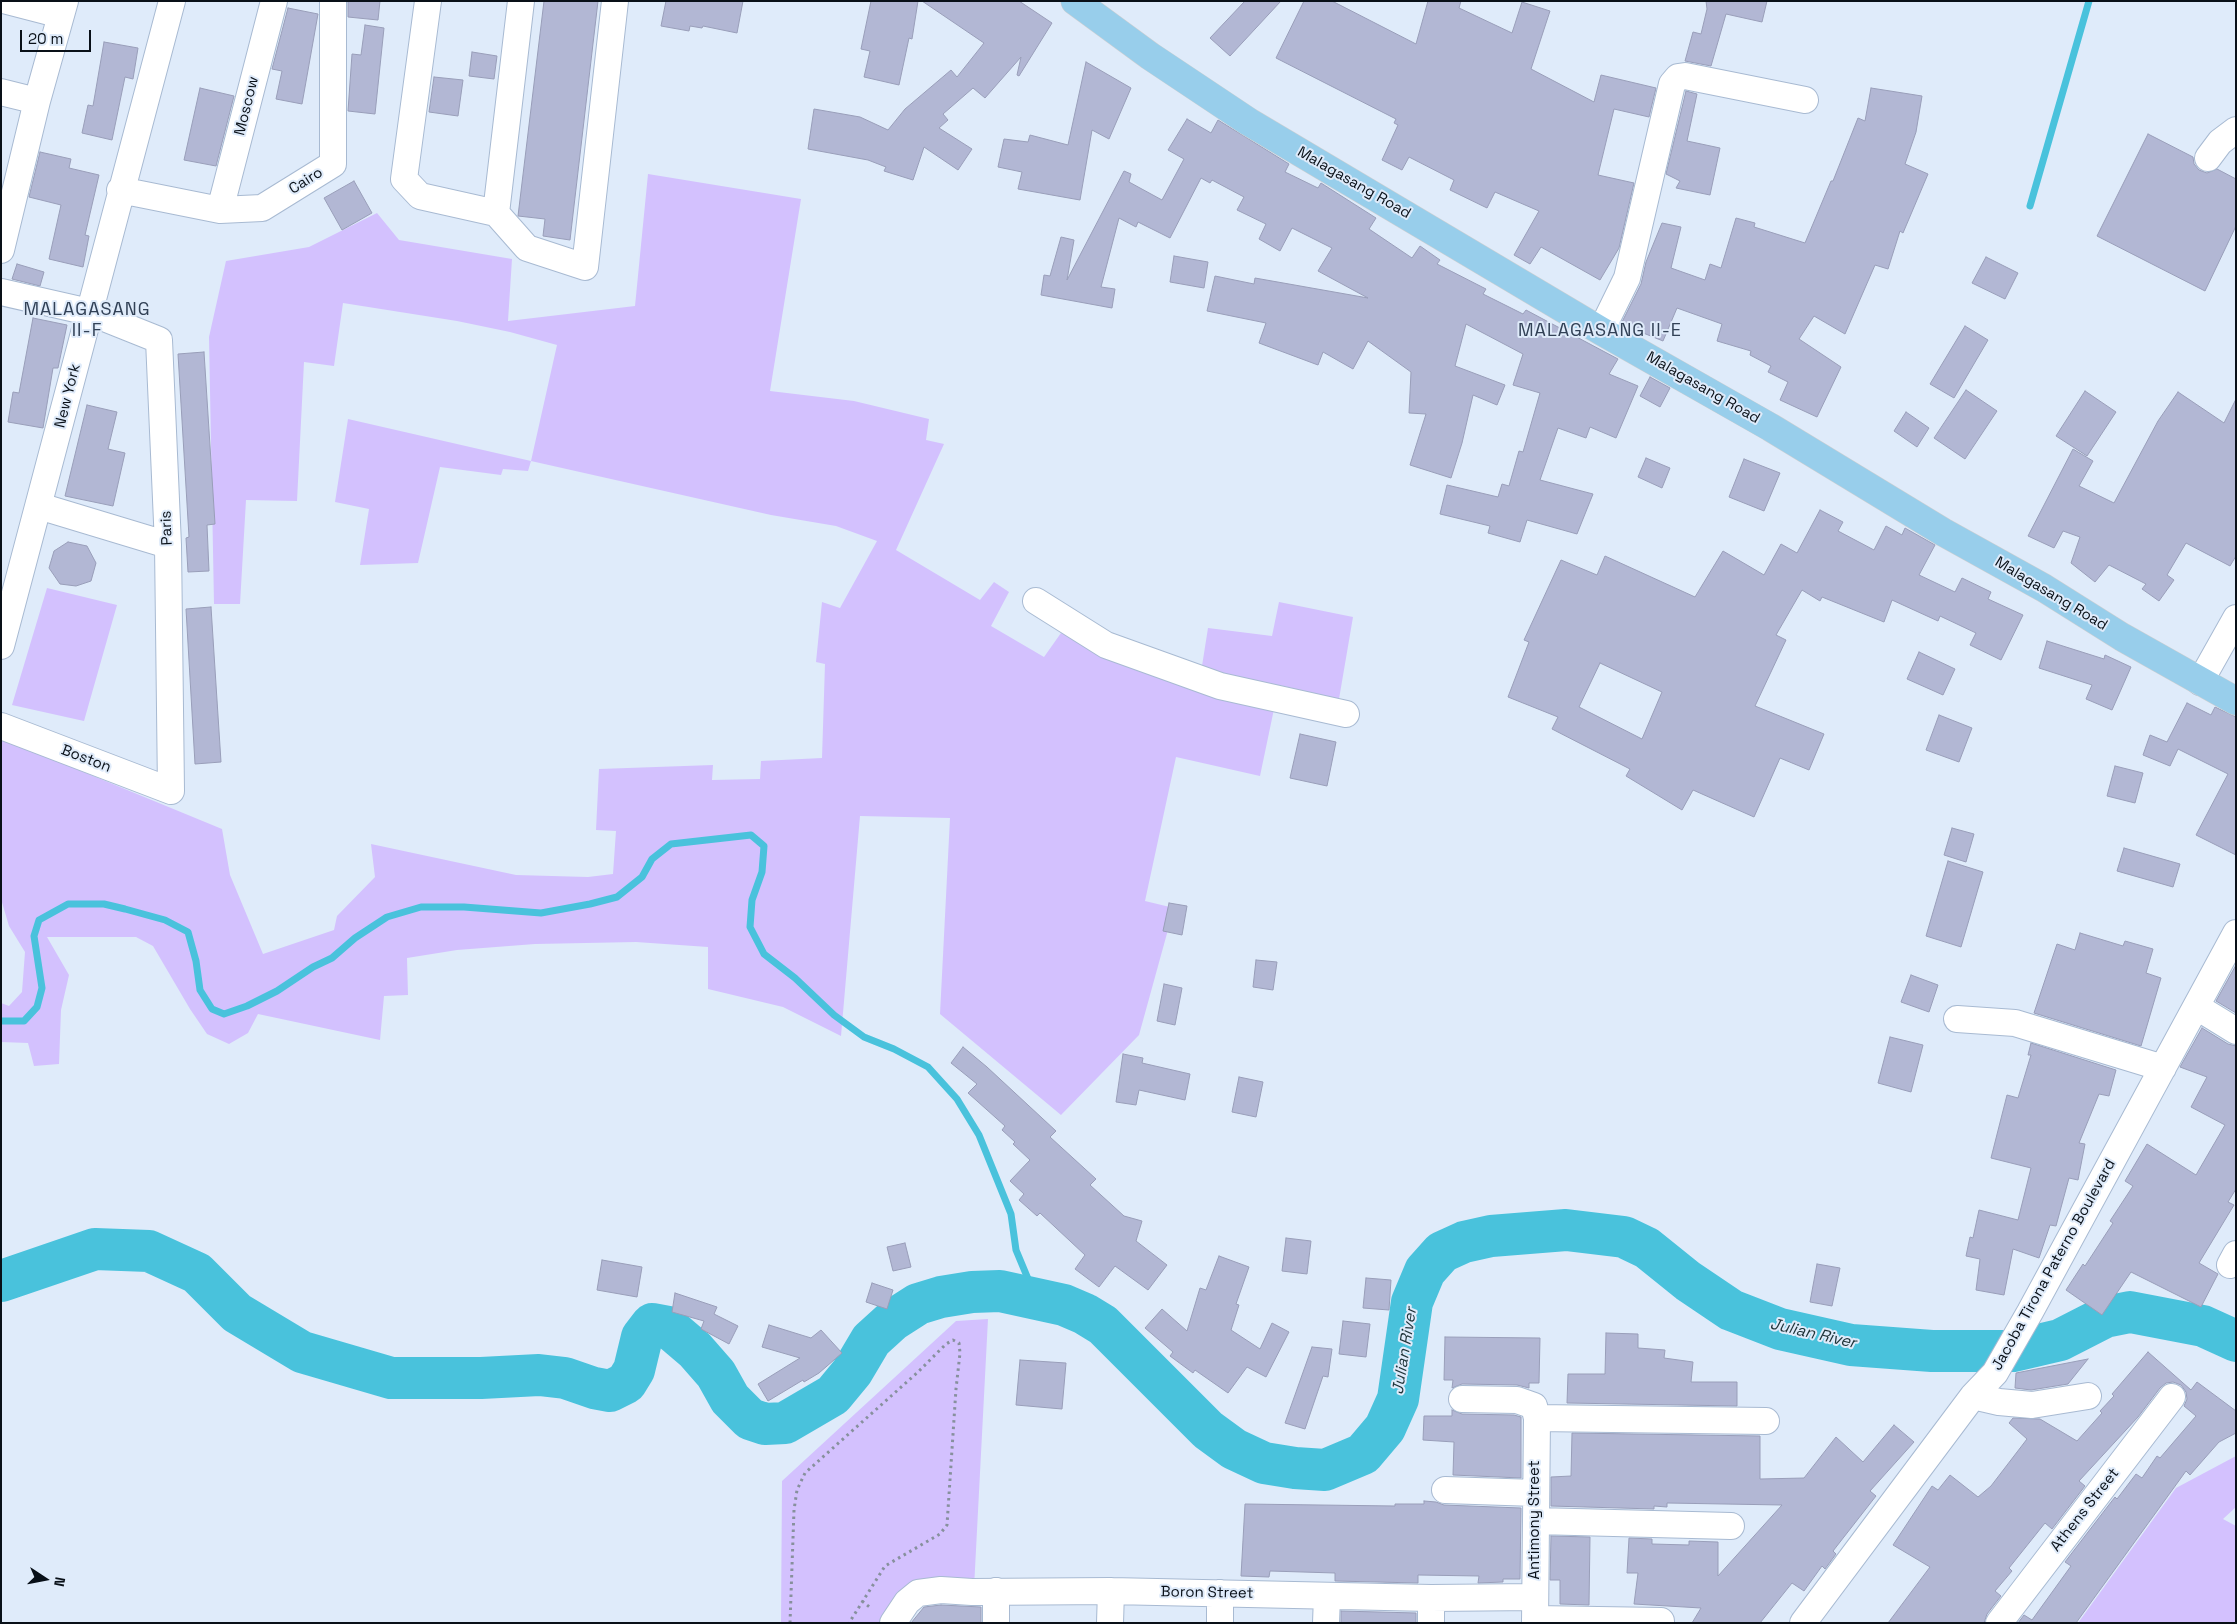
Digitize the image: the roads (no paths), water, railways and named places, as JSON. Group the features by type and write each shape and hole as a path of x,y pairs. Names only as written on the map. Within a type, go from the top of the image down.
{"main road":[{"name":"Malagasang Road","path":"1075,1 1150,56 1241,117 1601,331 1770,427 1867,487 2044,588 2200,682 2236,701"}],"street":[{"path":"1,250 8,189 37,102 63,8 7,1"},
{"name":"New York","path":"1,646 120,190 172,1"},
{"name":"Moscow","path":"220,210 274,1"},
{"name":"Cairo","path":"120,190 220,210 262,208 333,164 333,1"},
{"path":"428,1 404,179 420,196 496,213 527,248 585,267 615,1"},
{"path":"496,213 521,1"},
{"path":"1601,331 1627,278 1672,84 1678,77 1685,76 1805,100"},
{"path":"1,92 37,102"},
{"path":"2208,158 2220,142 2236,130"},
{"path":"1,292 89,312"},
{"name":"Paris","path":"89,312 159,340 168,545 171,791"},
{"path":"39,506 168,545"},
{"path":"1036,601 1106,645 1220,686 1346,714"},
{"path":"2200,682 2236,618"},
{"name":"Boston","path":"1,726 171,791"},
{"name":"Jacoba Tirona Paterno Boulevard","path":"1802,1623 1973,1396 1995,1373 2236,933"},
{"path":"2197,1007 2236,1031"},
{"path":"1957,1019 2016,1023 2163,1068"},
{"path":"1973,1396 1999,1402 2032,1405 2088,1396"},
{"name":"Athens Street","path":"1999,1623 2172,1397"},
{"path":"1462,1399 1517,1400 1534,1406 1537,1418 1766,1421"},
{"name":"Antimony Street","path":"1535,1613 1537,1418"},
{"path":"1445,1490 1536,1493"},
{"path":"1536,1521 1731,1526"},
{"name":"Boron Street","path":"893,1623 907,1602 918,1593 941,1590 1111,1591 1327,1596 1431,1610 1535,1613 1660,1621"},
{"path":"996,1591 996,1623"},
{"path":"1110,1623 1111,1591"},
{"path":"1220,1593 1220,1623"},
{"path":"1326,1623 1327,1596"}],"waterway":[{"path":"2030,206 2089,1"},
{"path":"1,1021 24,1021 37,1007 42,988 34,936 39,920 68,904 104,904 165,920 188,932 196,961 200,990 212,1009 224,1014 247,1006 277,991 313,967 332,958 355,938 387,917 421,907 464,907 541,913 590,904 617,897 642,877 652,859 671,844 751,835 764,846 762,872 752,900 750,927 764,954 795,978 834,1015 864,1037 894,1049 928,1067 957,1099 979,1135 1011,1214 1016,1250 1036,1298"},
{"name":"Julian River","path":"1,1281 95,1249 149,1251 197,1273 237,1313 302,1352 391,1378 481,1378 539,1375 565,1378 594,1388 610,1391 626,1383 634,1370 642,1337 652,1324 668,1327 695,1350 716,1374 730,1399 750,1419 765,1424 785,1423 833,1395 852,1372 871,1340 893,1320 918,1304 941,1297 972,1292 1000,1291 1064,1305 1085,1314 1103,1325 1208,1430 1234,1449 1264,1463 1325,1470 1363,1454 1385,1428 1398,1399 1412,1302 1425,1271 1442,1252 1464,1242 1491,1236 1566,1230 1624,1237 1647,1248 1688,1281 1731,1310 1780,1329 1851,1345 1932,1351 2013,1351 2060,1340 2105,1317 2130,1312 2203,1326 2236,1341"}],"district":[{"name":"MALAGASANG II-F","path":"87,320"},
{"name":"MALAGASANG II-E","path":"1600,331"}]}
